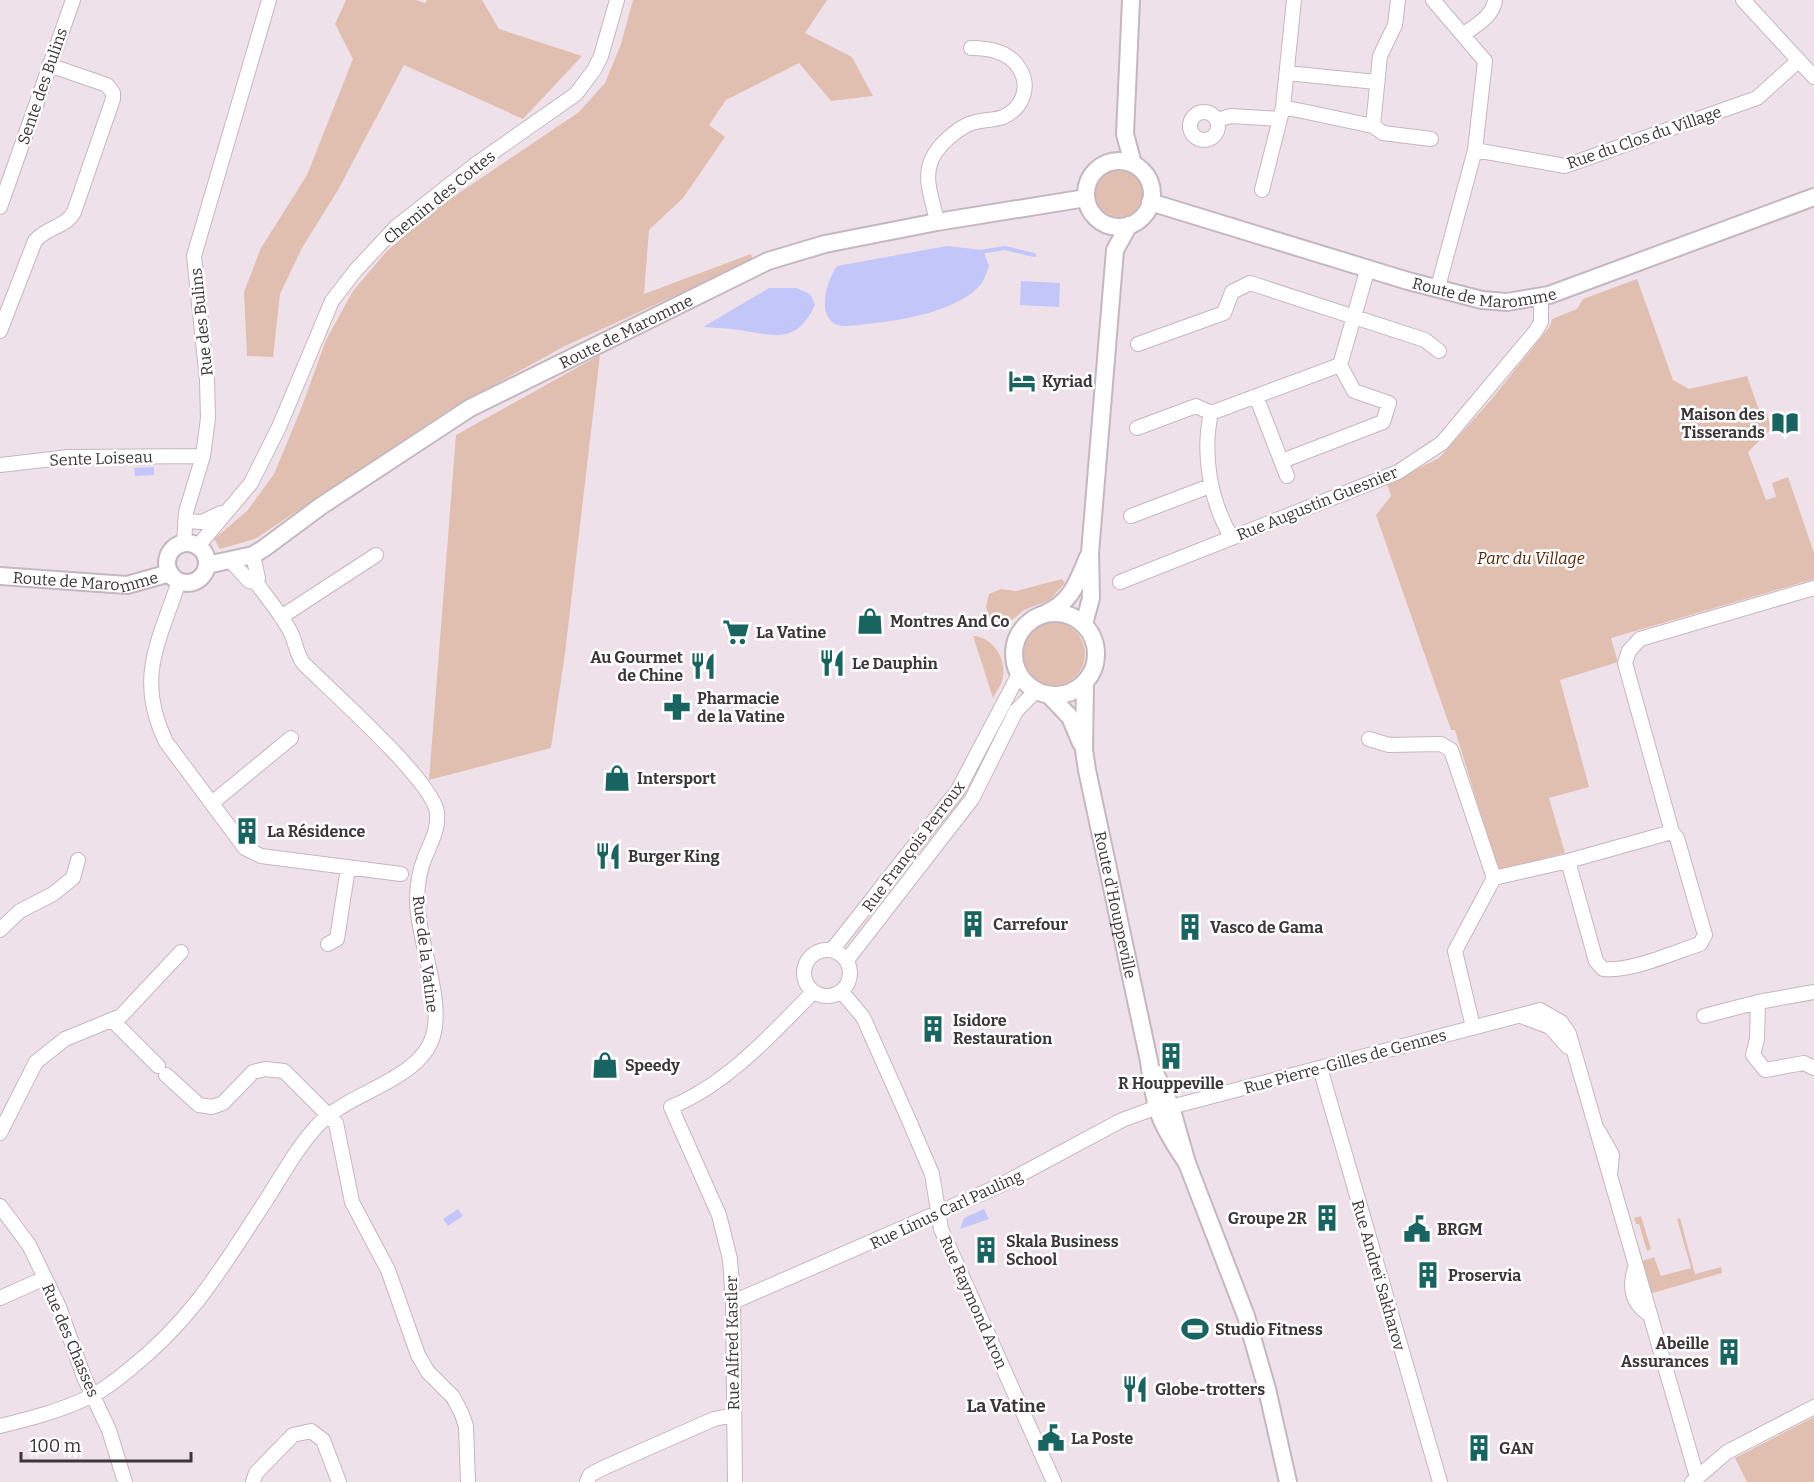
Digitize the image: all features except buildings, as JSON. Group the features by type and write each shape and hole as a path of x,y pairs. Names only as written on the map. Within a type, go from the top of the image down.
{"street":[{"name":"Sente des Bulins","path":"0,207 73,0"},
{"name":"Rue des Bulins","path":"191,544 185,521 203,456 208,418 207,380 194,256 269,0"},
{"name":"Chemin des Cottes","path":"191,544 228,509 251,483 279,428 328,310 349,278 396,227 476,164 576,94 594,70 601,56 617,0"},
{"path":"1112,161 1116,142 1121,0"},
{"path":"1084,624 1091,598 1090,553 1115,250 1130,225 1143,216 1152,193 1146,176 1133,164 1125,134 1131,0"},
{"path":"1262,189 1282,113 1294,0"},
{"path":"1372,126 1380,56 1395,25 1398,0"},
{"path":"1432,0 1485,61 1475,150 1438,287"},
{"path":"1463,35 1488,15 1494,8 1495,0"},
{"path":"1743,0 1814,76"},
{"path":"937,222 927,177 935,153 966,126 1003,117 1014,111 1024,93 1023,73 1016,63 991,48 971,48"},
{"name":"Rue du Clos du Village","path":"1475,150 1565,166 1757,98 1798,61"},
{"path":"0,331 35,241 44,232 66,222 74,212 113,99 113,93 107,85 49,65"},
{"path":"1287,73 1376,82"},
{"path":"1217,120 1237,116 1282,113 1372,126 1383,133 1431,139"},
{"path":"1130,225 1116,226 1104,223 1092,213 1086,198 1089,179 1103,165 1112,161 1133,164"},
{"name":"Route de Maromme","path":"1150,202 1368,268 1492,301 1541,297 1814,197"},
{"name":"Route de Maromme","path":"207,565 252,555 276,541 321,506 470,408 738,275 790,253 813,246 937,222 1086,198"},
{"path":"1104,223 1115,250"},
{"path":"1282,461 1383,422 1389,403 1354,391 1340,365 1368,268"},
{"path":"1138,344 1224,312 1232,292 1250,283 1425,340 1439,351"},
{"name":"Rue Augustin Guesnier","path":"1120,582 1398,472 1442,443 1541,322 1541,297"},
{"path":"1137,428 1196,406 1211,413 1340,365"},
{"path":"1256,396 1287,476"},
{"path":"1211,413 1209,425 1210,486 1232,538"},
{"name":"Sente Loiseau","path":"0,465 69,457 203,456"},
{"path":"1131,516 1210,486"},
{"name":"Chemin des Cottes","path":"185,521 202,522 228,509"},
{"path":"191,544 206,556 207,565 197,580 186,583 174,577 167,564 169,554 175,547 191,544"},
{"path":"1046,613 1062,614 1084,624 1096,649 1095,662 1085,682 1071,692 1043,693 1019,674 1014,650 1017,639 1030,621 1046,613 1056,609 1071,594 1080,579 1090,553"},
{"name":"Rue de la Vatine","path":"252,555 258,578 256,582"},
{"path":"281,617 376,555"},
{"name":"Rue de la Vatine","path":"0,1426 45,1414 93,1396 108,1387 169,1336 201,1300 304,1144 329,1115 405,1071 420,1058 433,1036 432,989 411,877 437,825 437,811 431,795 414,774 303,663 296,652 292,634 281,617 256,582 249,581 231,561"},
{"name":"Route de Maromme","path":"0,576 127,585 174,577"},
{"path":"174,577 149,678 158,724 166,742 244,848 251,852 411,877"},
{"path":"1568,861 1596,962 1603,969 1613,970 1700,944 1705,935 1677,838 1672,832 1624,663 1629,651 1640,639 1814,588"},
{"name":"Rue François Perroux","path":"832,950 958,790 1019,674"},
{"name":"Route d'Houppeville","path":"1084,750 1085,682"},
{"name":"Rue François Perroux","path":"847,960 972,799 1016,711 1043,693"},
{"name":"Route d'Houppeville","path":"1043,693 1070,717 1084,750 1149,1061 1160,1102 1187,1163 1246,1316 1267,1389 1288,1482"},
{"path":"212,804 291,738"},
{"path":"1368,739 1389,745 1441,744 1451,750 1494,878 1455,951 1473,1027"},
{"path":"1494,878 1568,861 1672,832"},
{"path":"0,930 20,911 53,894 73,878 78,860"},
{"path":"328,944 337,939 348,868"},
{"path":"832,950 847,960 849,980 841,992 830,996 813,992 805,980 806,963 815,953 832,950"},
{"path":"0,1133 36,1062 65,1039 113,1021 181,952"},
{"name":"Rue Alfred Kastler","path":"735,1482 734,1302 730,1259 718,1215 670,1107 693,1096 744,1059 813,992"},
{"name":"Rue Raymond Aron","path":"841,992 863,1017 905,1111 932,1174 941,1229 1054,1482"},
{"path":"1704,1016 1758,1002 1814,992"},
{"path":"1758,1002 1757,1039 1753,1055 1765,1070 1804,1063 1814,1068"},
{"name":"Rue Pierre-Gilles de Gennes","path":"1160,1102 1320,1068 1519,1016 1550,1027 1562,1038 1573,1054 1593,1124 1610,1146 1612,1155 1609,1179 1635,1268 1632,1294 1639,1308 1649,1314 1695,1480"},
{"path":"113,1021 199,1105 212,1107 223,1102 253,1072 276,1069 291,1077 336,1123 352,1202 388,1270 418,1355 428,1372 453,1397 461,1412 466,1426 468,1482"},
{"name":"Rue Andreï Sakharov","path":"1320,1068 1440,1482"},
{"name":"Rue Linus Carl Pauling","path":"734,1302 999,1186 1160,1102"},
{"name":"Rue des Chasses","path":"0,1206 29,1245 45,1278 109,1430 125,1482"},
{"path":"0,1298 45,1278"},
{"path":"1695,1480 1727,1452 1814,1407"},
{"path":"587,1482 590,1475 603,1468 714,1419 734,1415"},
{"path":"253,1482 256,1473 293,1435 311,1431 323,1440 339,1482"}],"green space":[{"path":"346,0 416,0 425,3 427,0 482,0 499,29 582,56 523,119 404,65 338,190 302,248 280,294 273,357 247,356 244,292 261,248 307,175 353,59 335,24"},
{"path":"633,0 827,0 805,33 852,57 873,96 831,101 799,63 726,100 709,125 725,137 683,198 649,230 644,294 751,254 753,260 565,346 452,408 255,539 220,549 214,539 247,511 274,474 326,340 353,291 386,252 425,216 579,112 605,83 621,44"},
{"path":"1114,169 1124,169 1139,179 1143,193 1142,202 1133,213 1124,217 1114,217 1099,207 1095,198 1095,188 1105,173"},
{"name":"Parc du Village","path":"1637,279 1673,380 1689,389 1747,376 1760,413 1766,410 1771,429 1748,452 1766,500 1776,497 1772,483 1788,477 1814,553 1814,579 1611,638 1618,662 1560,680 1589,787 1549,798 1565,853 1498,871 1455,730 1451,730 1376,515 1391,496 1387,484 1439,458 1491,400 1550,326 1552,319 1577,309 1583,299"},
{"path":"600,355 565,653 551,748 429,780 456,435"},
{"path":"1062,579 1065,583 1050,600 1024,610 1011,621 1001,624 990,619 986,607 989,594 1001,589 1016,591"},
{"path":"1047,622 1059,622 1076,631 1083,642 1085,654 1083,666 1076,677 1059,686 1047,686 1035,681 1026,672 1021,660 1021,648 1026,636 1035,627"},
{"path":"973,636 987,640 1000,656 1003,670 1002,680 993,698"},
{"path":"1641,1216 1651,1249 1647,1251 1639,1224 1636,1224 1634,1218"},
{"path":"1680,1218 1695,1274 1721,1267 1722,1273 1649,1294 1640,1262 1654,1257 1661,1276 1691,1268 1677,1219"},
{"path":"1814,1417 1814,1482 1747,1482 1735,1458"}],"water":[{"path":"947,246 983,250 989,266 982,283 972,293 929,313 881,323 842,326 829,319 826,312 825,295 837,266"},
{"path":"1021,281 1060,283 1059,307 1020,305"},
{"path":"769,288 797,288 811,295 815,305 808,318 793,332 774,335 703,327"},
{"path":"154,467 154,475 135,476 134,468"},
{"path":"458,1209 463,1216 448,1226 443,1219"},
{"path":"984,1209 989,1219 960,1229 964,1218"}],"waterway":[{"path":"980,252 1005,248 1034,255"}],"place":[{"name":"Kyriad","path":"1022,381"},
{"name":"Maison des Tisserands","path":"1785,423"},
{"name":"Montres And Co","path":"870,621"},
{"name":"La Vatine","path":"736,632"},
{"name":"Le Dauphin","path":"832,663"},
{"name":"Au Gourmet de Chine","path":"703,666"},
{"name":"Pharmacie de la Vatine","path":"677,707"},
{"name":"Intersport","path":"617,778"},
{"name":"La Résidence","path":"247,831"},
{"name":"Burger King","path":"608,856"},
{"name":"Carrefour","path":"973,924"},
{"name":"Vasco de Gama","path":"1190,927"},
{"name":"Isidore Restauration","path":"933,1029"},
{"name":"R Houppeville","path":"1171,1056"},
{"name":"Speedy","path":"605,1065"},
{"name":"Groupe 2R","path":"1327,1218"},
{"name":"BRGM","path":"1417,1229"},
{"name":"Skala Business School","path":"986,1250"},
{"name":"Proservia","path":"1428,1275"},
{"name":"Studio Fitness","path":"1195,1329"},
{"name":"Abeille Assurances","path":"1729,1352"},
{"name":"Globe-trotters","path":"1135,1389"},
{"name":"La Poste","path":"1051,1438"},
{"name":"GAN","path":"1479,1448"}],"district":[{"name":"La Vatine","path":"1006,1406"}]}
